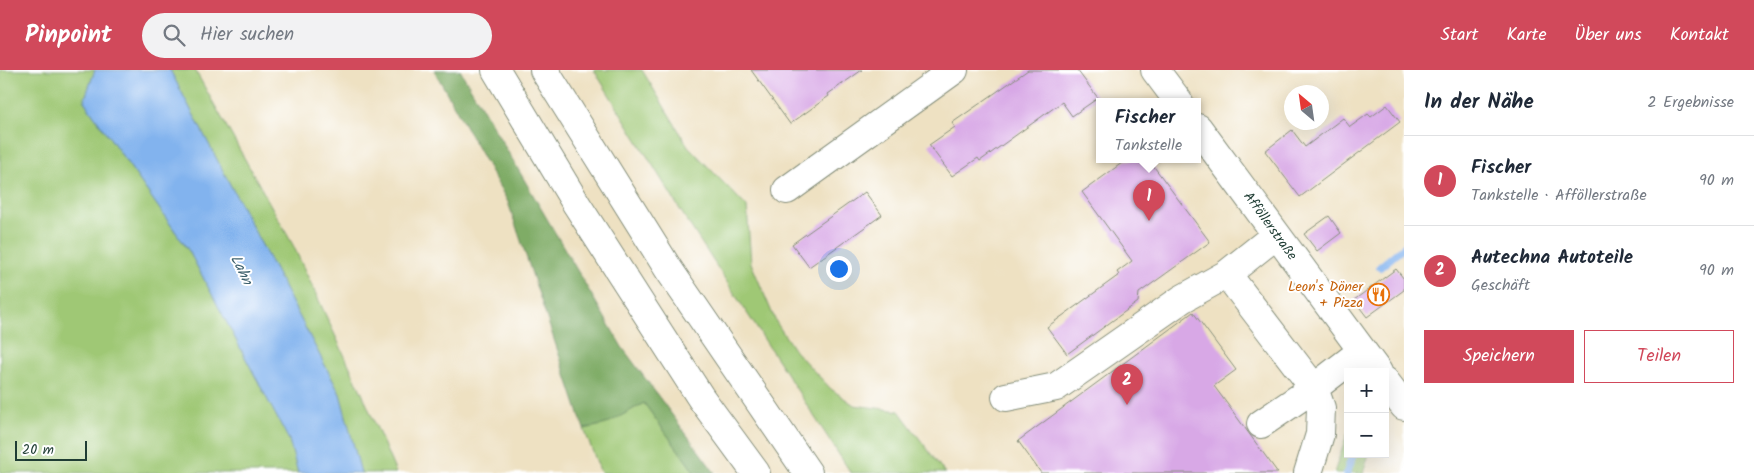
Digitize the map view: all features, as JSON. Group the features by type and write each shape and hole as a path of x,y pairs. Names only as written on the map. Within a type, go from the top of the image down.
{"main road":[{"path":"496,70 577,205 701,398 756,473"},
{"path":"544,70 669,270 808,473"},
{"path":"787,190 954,70"},
{"path":"1155,70 1176,98"},
{"name":"Afföllerstraße","path":"1201,132 1370,361"},
{"path":"1006,397 1056,387 1182,299 1227,274 1276,235"},
{"path":"1227,274 1314,388 1321,408 1320,434 1308,473"},
{"path":"1261,424 1314,388 1370,361"},
{"path":"1389,386 1404,406"}],"green space":[{"path":"0,70 95,70 84,101 189,251 289,440 298,473 0,473"},
{"path":"170,70 195,70 293,245 362,393 396,473 361,473 340,394"},
{"path":"434,70 460,70 622,347 715,473 695,473 644,403 606,424 584,429 508,202"},
{"path":"594,70 642,70 688,146 747,207 751,263 776,322 795,351 831,389 854,405 899,411 945,473 851,473 684,216"},
{"path":"644,403 695,473 601,473 584,429 606,424"},
{"path":"1344,444 1344,458 1368,458 1363,473 1334,473"}],"water":[{"name":"Lahn","path":"95,70 170,70 340,394 361,473 298,473 289,440 189,251 84,101"}],"building":[{"path":"751,70 862,70 790,124"},
{"path":"1028,70 1077,70 1098,98 1072,116 1062,102 980,161 978,158 952,176 929,145 955,127 952,123"},
{"path":"1387,105 1400,122 1300,197 1265,151 1292,130 1305,147 1343,118 1350,127 1368,114 1371,117"},
{"path":"1122,163 1151,163 1210,242 1139,293 1138,302 1067,354 1047,327 1119,275 1117,272 1132,261 1082,192"},
{"path":"865,192 882,215 809,267 792,244"},
{"path":"1329,216 1341,233 1317,251 1304,234"},
{"name":"Leon's Döner + Pizza","path":"1396,269 1404,279 1404,290 1367,317 1354,300"},
{"path":"1193,312 1236,370 1214,386 1278,473 1041,473 1018,441"}],"waterway":[{"path":"1380,267 1404,247"},
{"path":"1347,473 1352,458"}],"place":[{"name":"Fischer","path":"1149,221"},
{"name":"Leon's Döner + Pizza","path":"1379,295"},
{"name":"Autechna Autoteile","path":"1127,405"}]}
